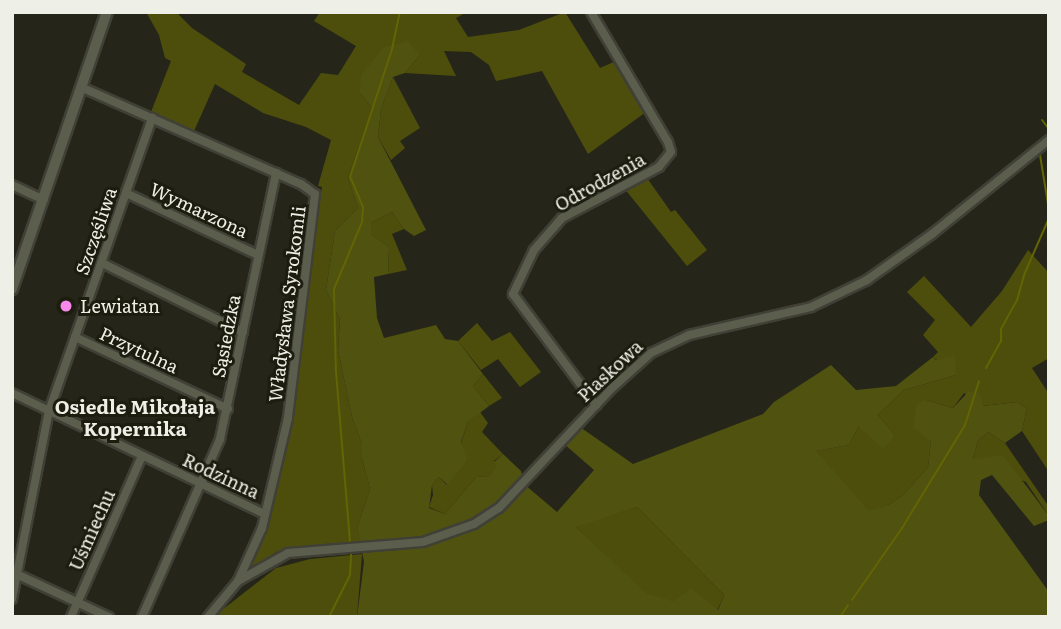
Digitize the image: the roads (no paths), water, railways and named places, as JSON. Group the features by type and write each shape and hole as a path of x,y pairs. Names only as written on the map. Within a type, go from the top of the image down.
{"street":[{"path":"12,289 107,12"},
{"name":"Odrodzenia","path":"591,12 668,142 671,152 659,167 562,218 534,250 513,294 596,405"},
{"name":"Władysława Syrokomli","path":"83,88 310,188 315,194 316,207 304,279 288,418 265,514 238,581 208,617"},
{"name":"Szczęśliwa","path":"12,599 50,411 152,118"},
{"name":"Piaskowa","path":"267,563 299,551 423,541 474,524 499,508 631,369 667,344 713,328 796,313 867,280 932,234 1049,140"},
{"name":"Sąsiedzka","path":"142,617 220,439 276,173"},
{"path":"12,185 44,200"},
{"name":"Wymarzona","path":"126,193 258,255"},
{"path":"102,263 243,332"},
{"name":"Przytulna","path":"75,337 228,409"},
{"name":"Rodzinna","path":"12,393 265,514"},
{"name":"Uśmiechu","path":"71,617 142,456"},
{"name":"Władysława Syrokomli","path":"238,581 267,563"},
{"path":"15,574 109,617"}],"waterway":[{"path":"350,542 336,373 334,289 362,222 363,207 350,177 392,49 400,12"},
{"path":"1042,120 1049,129"},
{"path":"1042,140 1049,133"},
{"path":"1040,155 1049,210"},
{"path":"986,368 1001,341 1001,329 1017,300 1024,275 1049,218"},
{"path":"852,600 902,528 965,425 979,381"},
{"path":"329,617 350,575 351,554"},
{"path":"840,617 848,605"}],"place":[{"name":"Lewiatan","path":"66,306"}],"district":[{"name":"Osiedle Mikołaja Kopernika","path":"135,418"}]}
